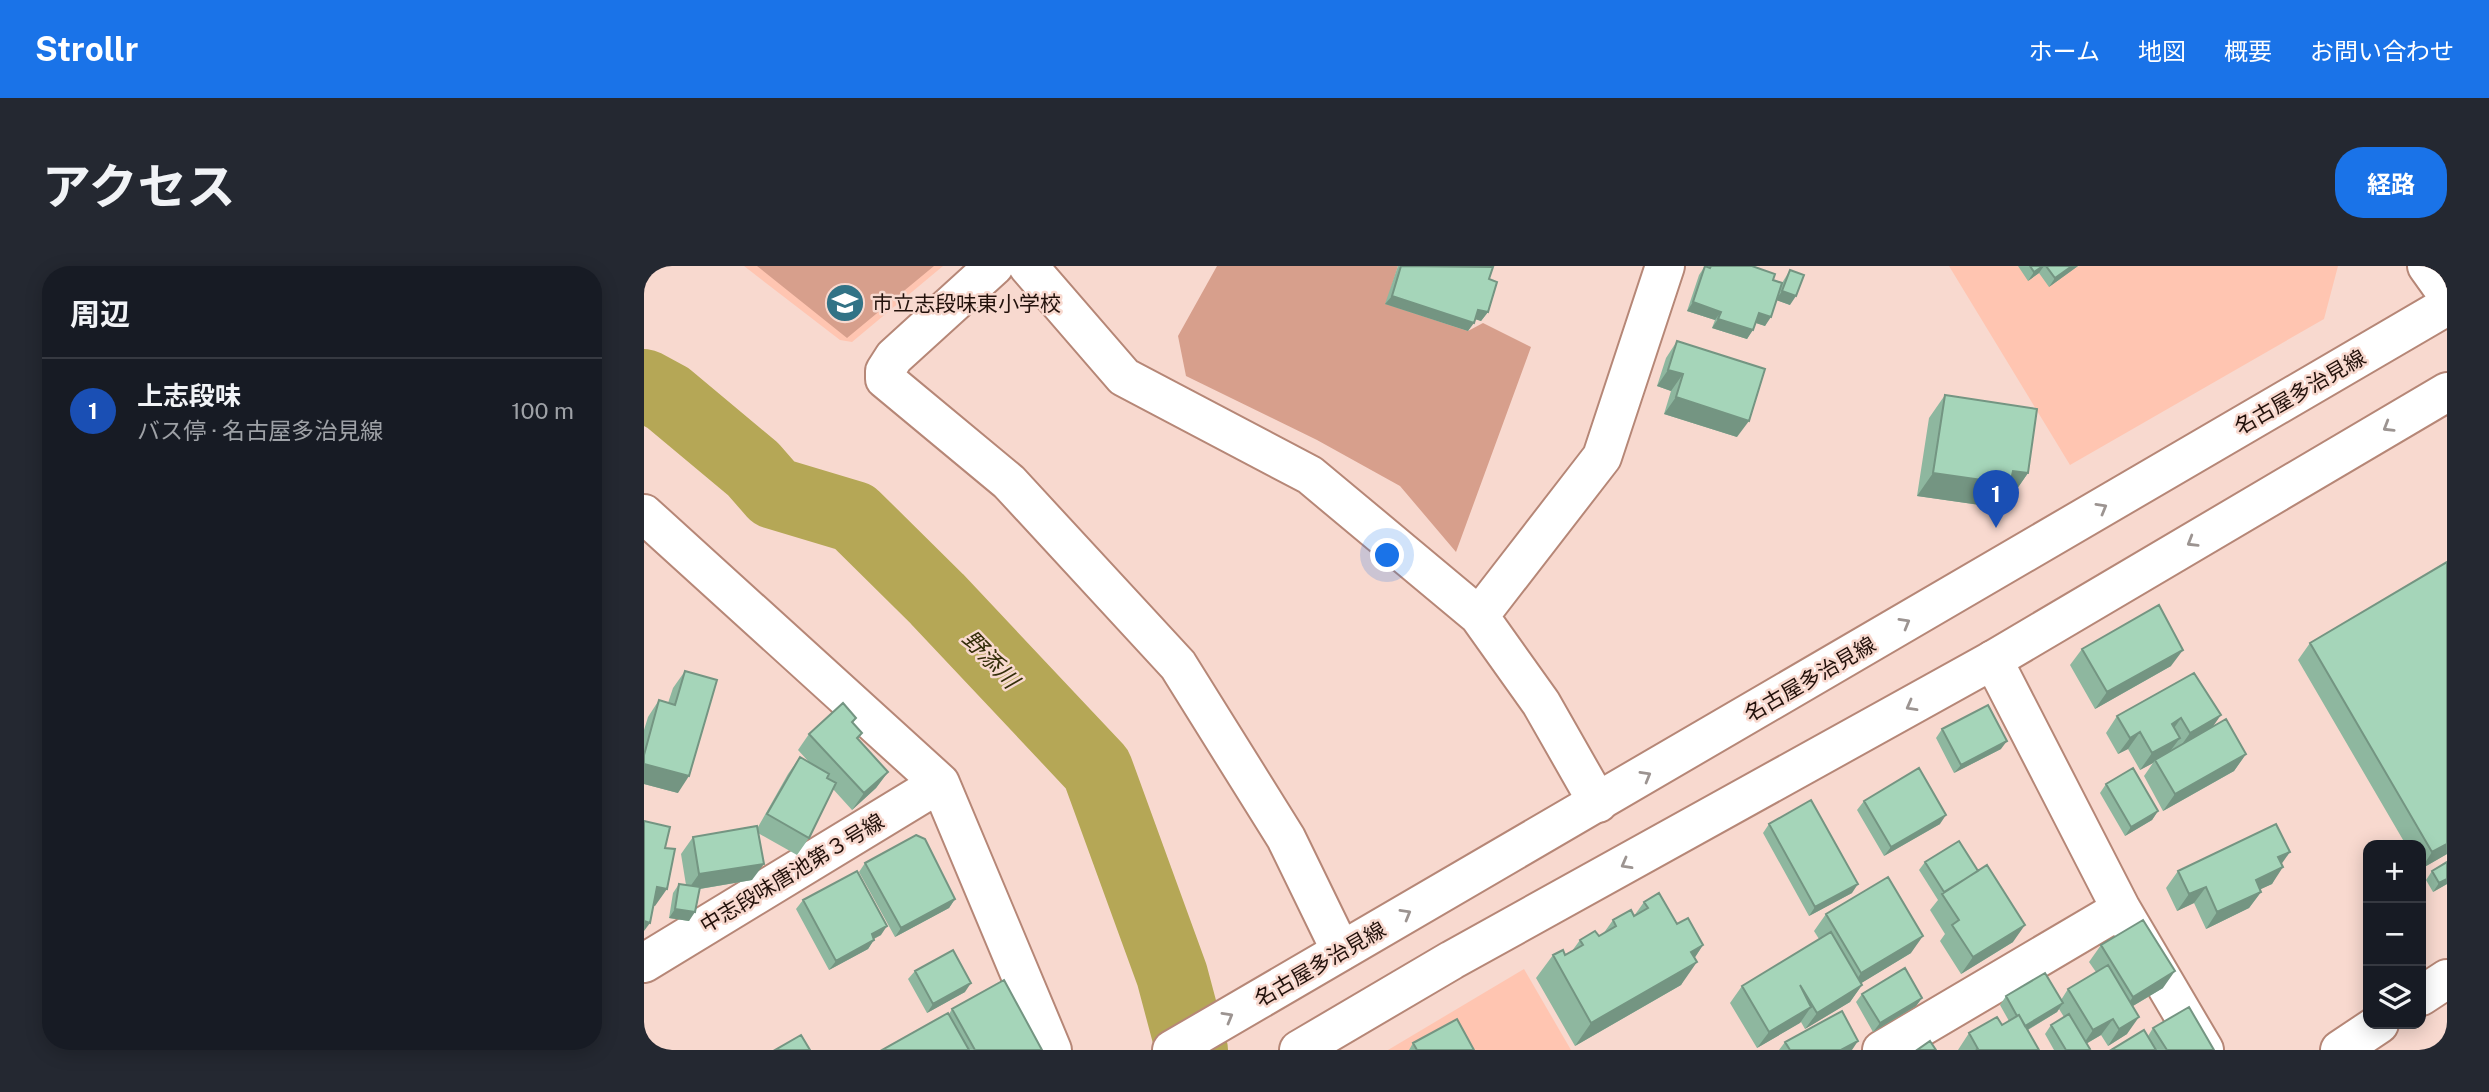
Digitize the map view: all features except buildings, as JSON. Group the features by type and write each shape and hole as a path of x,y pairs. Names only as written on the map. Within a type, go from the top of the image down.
{"street":[{"path":"994,266 894,357 885,370 885,379 1009,482 1178,665 1286,838 1341,951"},
{"path":"1028,266 1124,377 1310,475 1479,616 1541,703 1598,803"},
{"path":"1479,616 1602,457 1665,266"},
{"path":"2427,266 2447,294"},
{"name":"名古屋多治見線","path":"1172,1050 2447,306"},
{"path":"1302,1048 1452,960 1993,660 2447,392"},
{"path":"644,514 940,783 1052,1050"},
{"path":"1993,660 2121,909 2204,1050"},
{"name":"中志段味唐池第３号線","path":"644,963 940,783"},
{"path":"1882,1050 2121,909"},
{"path":"2426,993 2447,979"},
{"path":"2340,1050 2372,1029"}],"shaded area":[{"name":"市立志段味東小学校","path":"744,266 943,266 852,342 840,340"},
{"name":"市立志段味東小学校","path":"757,266 934,266 847,338"},
{"path":"1217,266 1398,266 1386,304 1468,331 1483,323 1531,347 1456,552 1400,486 1317,440 1186,376 1178,336"},
{"path":"1949,266 2338,266 2324,319 2070,465"},
{"path":"1524,969 1571,1050 1388,1050"}],"waterway":[{"name":"野添川","path":"644,385 668,398 753,469 774,493 854,517 937,599 1097,769 1172,975 1192,1050"}],"place":[{"name":"市立志段味東小学校","path":"845,303"},
{"name":"上志段味","path":"1996,528"}]}
